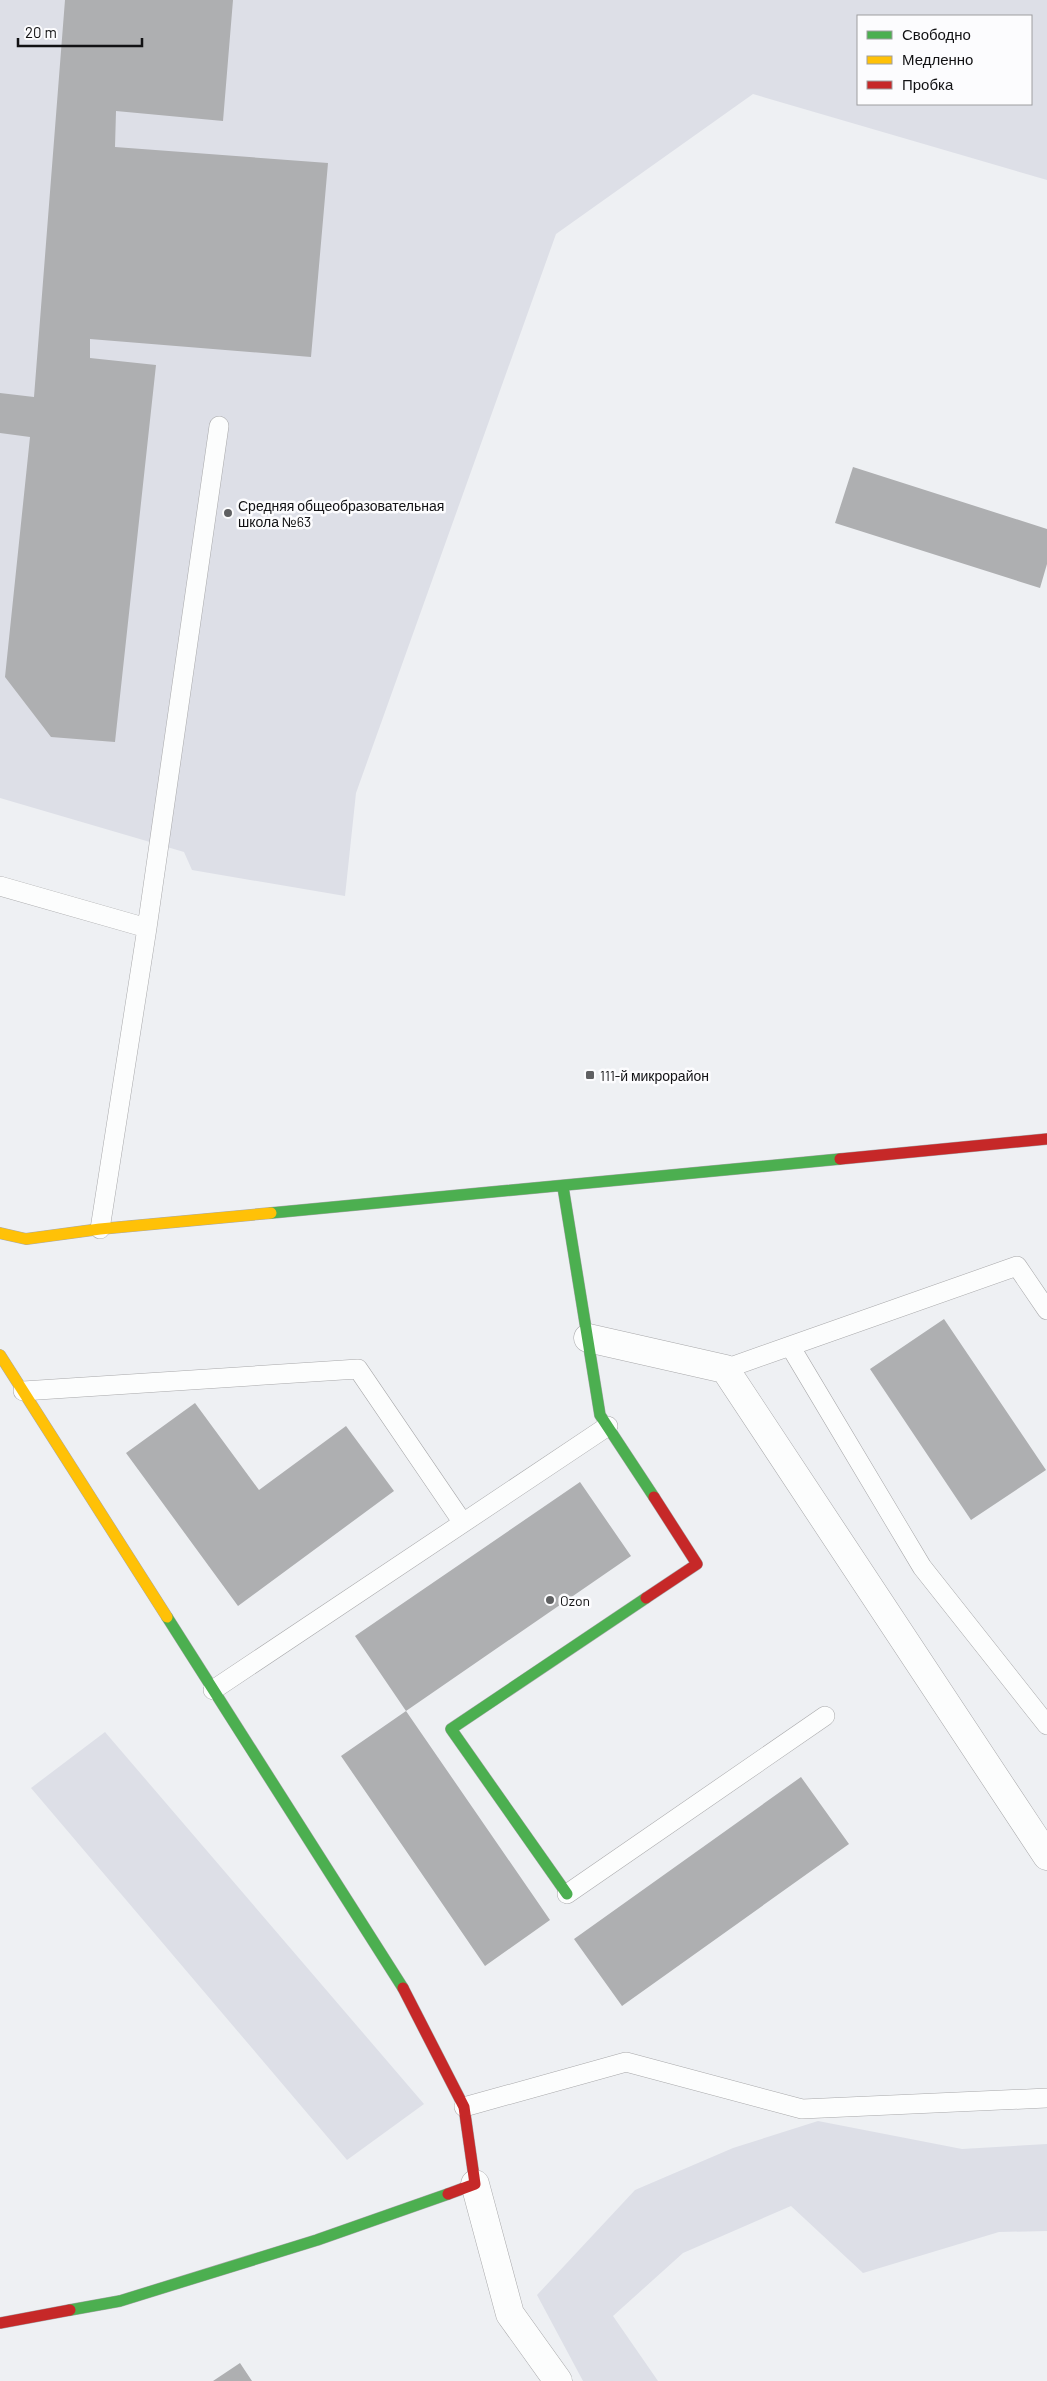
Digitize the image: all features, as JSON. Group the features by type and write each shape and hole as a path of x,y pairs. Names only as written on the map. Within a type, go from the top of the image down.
{"street":[{"path":"0,1233 26,1239 100,1229 563,1187 1047,1139"},
{"path":"563,1187 600,1416 697,1564 452,1729 567,1894"},
{"path":"588,1338 725,1369 1047,1856"},
{"path":"0,1355 407,1993 464,2107 475,2184 510,2314 558,2381"},
{"path":"0,2323 120,2302 317,2240 475,2184"}],"lane":[{"path":"100,1229 147,928 219,426"},
{"path":"0,886 147,928"},
{"path":"725,1369 1017,1266 1047,1310"},
{"path":"790,1346 922,1567 1047,1725"},
{"path":"23,1390 358,1369 462,1523"},
{"path":"213,1690 608,1426"},
{"path":"567,1894 825,1716"},
{"path":"464,2107 626,2062 802,2109 1047,2098"}],"shaded area":[{"name":"Средняя общеобразовательная школа №63","path":"0,0 1047,0 1047,180 753,94 556,234 356,793 345,896 192,870 184,852 0,798"},
{"path":"105,1732 424,2104 347,2160 31,1788"},
{"path":"818,2121 962,2149 1047,2144 1047,2231 999,2232 863,2273 791,2206 683,2253 613,2316 658,2381 583,2381 537,2295 635,2190 733,2148"}],"building":[{"path":"65,0 233,0 223,121 116,111 115,147 328,163 311,357 90,339 90,358 156,365 115,742 51,737 5,677 30,437 0,433 0,393 34,397"},
{"path":"853,467 1047,529 1047,564 1040,588 835,523"},
{"path":"944,1319 1046,1470 971,1520 870,1369"},
{"path":"195,1403 259,1490 346,1426 394,1491 238,1606 126,1453"},
{"path":"580,1482 631,1556 406,1711 355,1636"},
{"path":"406,1711 550,1920 485,1966 341,1756"},
{"path":"801,1777 849,1844 622,2006 574,1939"},
{"path":"240,2363 252,2381 213,2381"}],"traffic: fast":[{"path":"271,1213 840,1159"},
{"path":"563,1187 600,1415 654,1497"},
{"path":"567,1894 451,1729 646,1598"},
{"path":"167,1617 403,1988"},
{"path":"70,2310 120,2301 317,2240 448,2194"}],"traffic: slow":[{"path":"0,1233 26,1239 100,1229 271,1213"},
{"path":"0,1355 167,1617"}],"traffic: jam":[{"path":"840,1159 1047,1139"},
{"path":"646,1598 697,1564 654,1497"},
{"path":"403,1988 464,2107 475,2184 448,2194"},
{"path":"0,2323 70,2310"}],"place":[{"name":"Средняя общеобразовательная школа №63","path":"228,513"},
{"name":"111-й микрорайон","path":"590,1075"},
{"name":"Ozon","path":"550,1600"}]}
